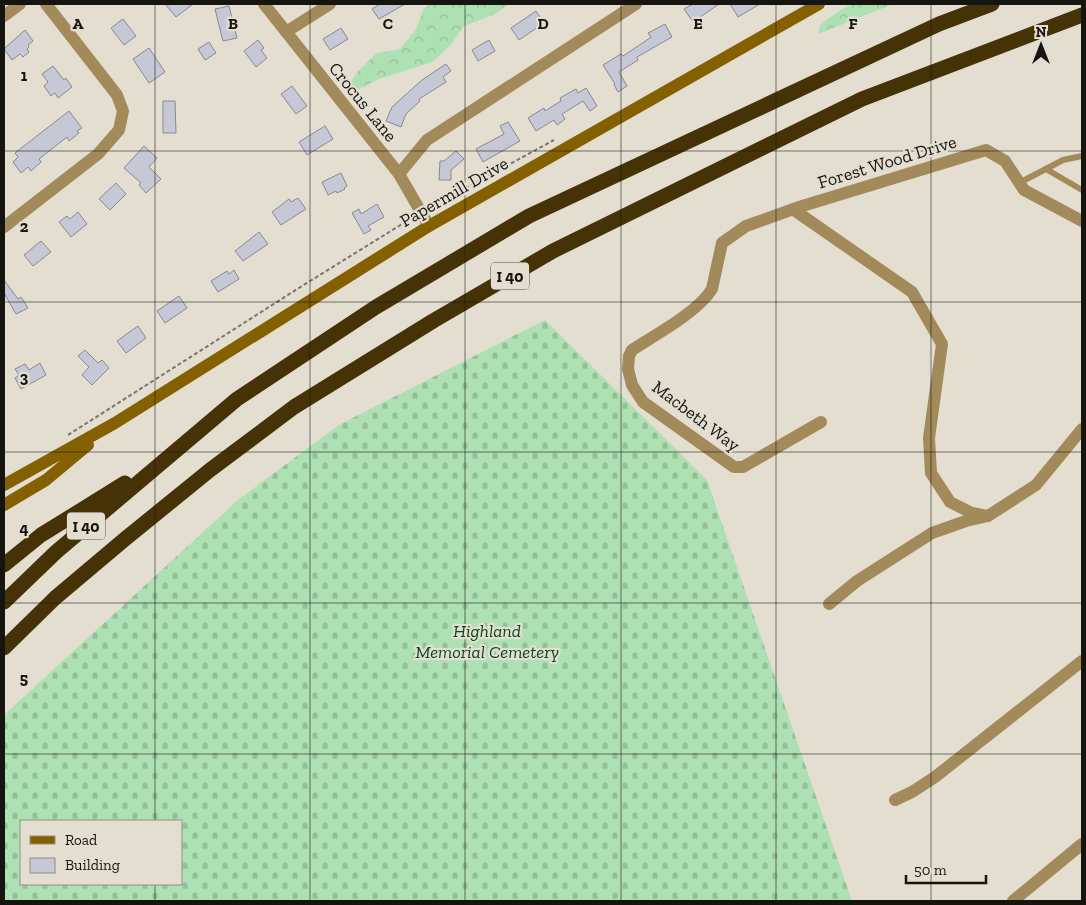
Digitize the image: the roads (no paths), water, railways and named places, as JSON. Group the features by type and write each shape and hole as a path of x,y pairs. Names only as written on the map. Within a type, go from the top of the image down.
{"highway":[{"name":"I 40","path":"4,602 56,552 236,399 376,307 529,216 939,24 992,4"},
{"name":"I 40","path":"4,648 55,598 125,539 210,470 294,407 433,321 552,251 862,99 1082,15"},
{"path":"4,565 41,535 171,454"}],"main road":[{"name":"Papermill Drive","path":"4,485 116,424 429,226 819,4"},
{"name":"Papermill Drive","path":"4,505 46,480 116,424"}],"street":[{"path":"4,16 20,4"},
{"path":"4,227 98,154 119,130 123,111 118,95 46,4"},
{"name":"Crocus Lane","path":"264,4 399,174 429,226"},
{"path":"286,32 330,4"},
{"path":"399,174 427,140 636,4"},
{"name":"Forest Wood Drive","path":"797,208 986,150 1005,161 1019,182"},
{"path":"1019,182 1024,190 1082,221"},
{"path":"797,208 912,292 942,344 929,438 931,473 950,502 972,513 988,516"},
{"name":"Macbeth Way","path":"797,208 746,226 722,243 712,289 708,295 690,311 632,350 628,369 632,386 643,402 734,467 743,467 821,422"},
{"path":"829,604 857,581 932,533 966,521 988,516 1036,485 1082,429"},
{"path":"894,800 912,792 936,777 1082,661"},
{"path":"1014,901 1082,844"}],"lane":[{"path":"1019,182 1063,160 1082,156"},
{"path":"1046,169 1082,190"}],"park label":[{"name":"Highland Memorial Cemetery","path":"487,641"}]}
